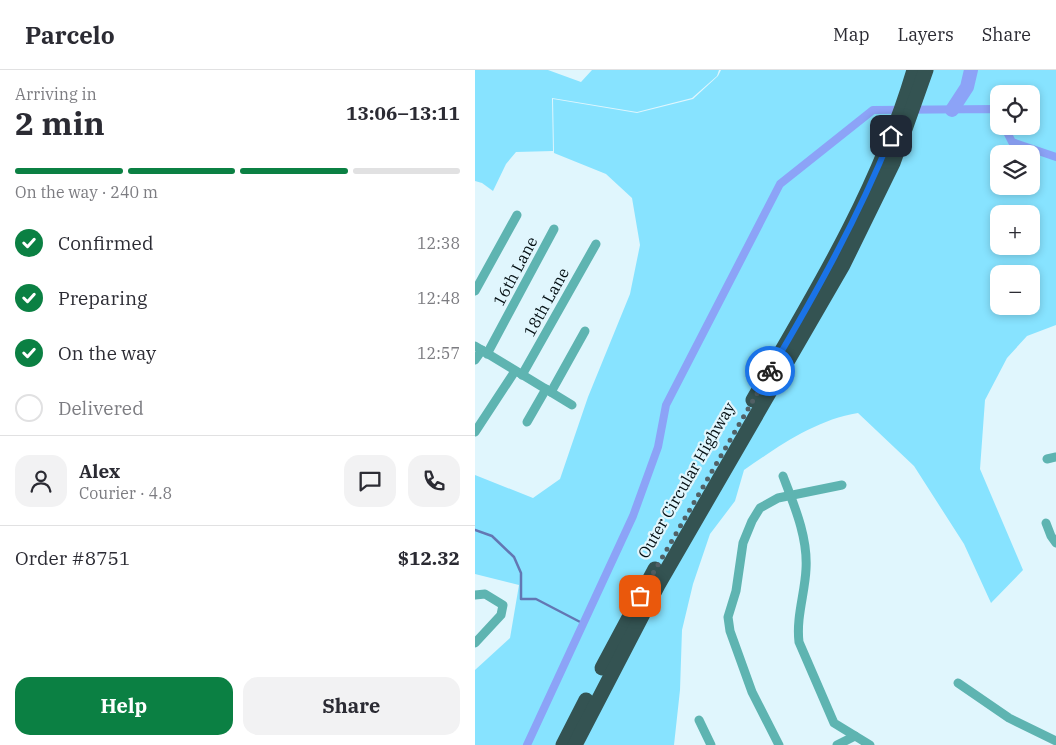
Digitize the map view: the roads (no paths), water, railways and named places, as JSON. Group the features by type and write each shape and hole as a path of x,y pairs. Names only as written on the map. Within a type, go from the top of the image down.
{"highway":[{"name":"Outer Circular Highway","path":"563,745 649,580 835,258 881,161 914,70"},
{"name":"Outer Circular Highway","path":"575,745 658,585 843,265 893,163 926,70"}],"street":[{"path":"475,290 517,214"},
{"name":"16th Lane","path":"475,360 554,229"},
{"name":"18th Lane","path":"475,432 519,373 596,244"},
{"path":"527,422 585,331"},
{"path":"481,350 572,405"},
{"path":"783,476 803,535 806,568 797,630 799,642 834,723 870,745"},
{"path":"779,745 752,692 729,631 729,617 737,591 743,543 752,521 760,508 778,498 842,485"},
{"path":"1046,523 1056,543"},
{"path":"475,595 485,594 503,605 501,615 475,643"},
{"path":"958,684 1009,718 1056,741 1055,745"},
{"path":"699,720 711,745"},
{"path":"837,745 855,736"}],"waterway":[{"path":"952,110 967,87 971,70"},
{"path":"527,745 633,516 658,447 666,405 780,184 873,110 990,109"},
{"path":"1008,135 1012,142 1056,157"},
{"path":"475,530 492,536 514,557 521,573 521,599 536,599 584,624"}]}
